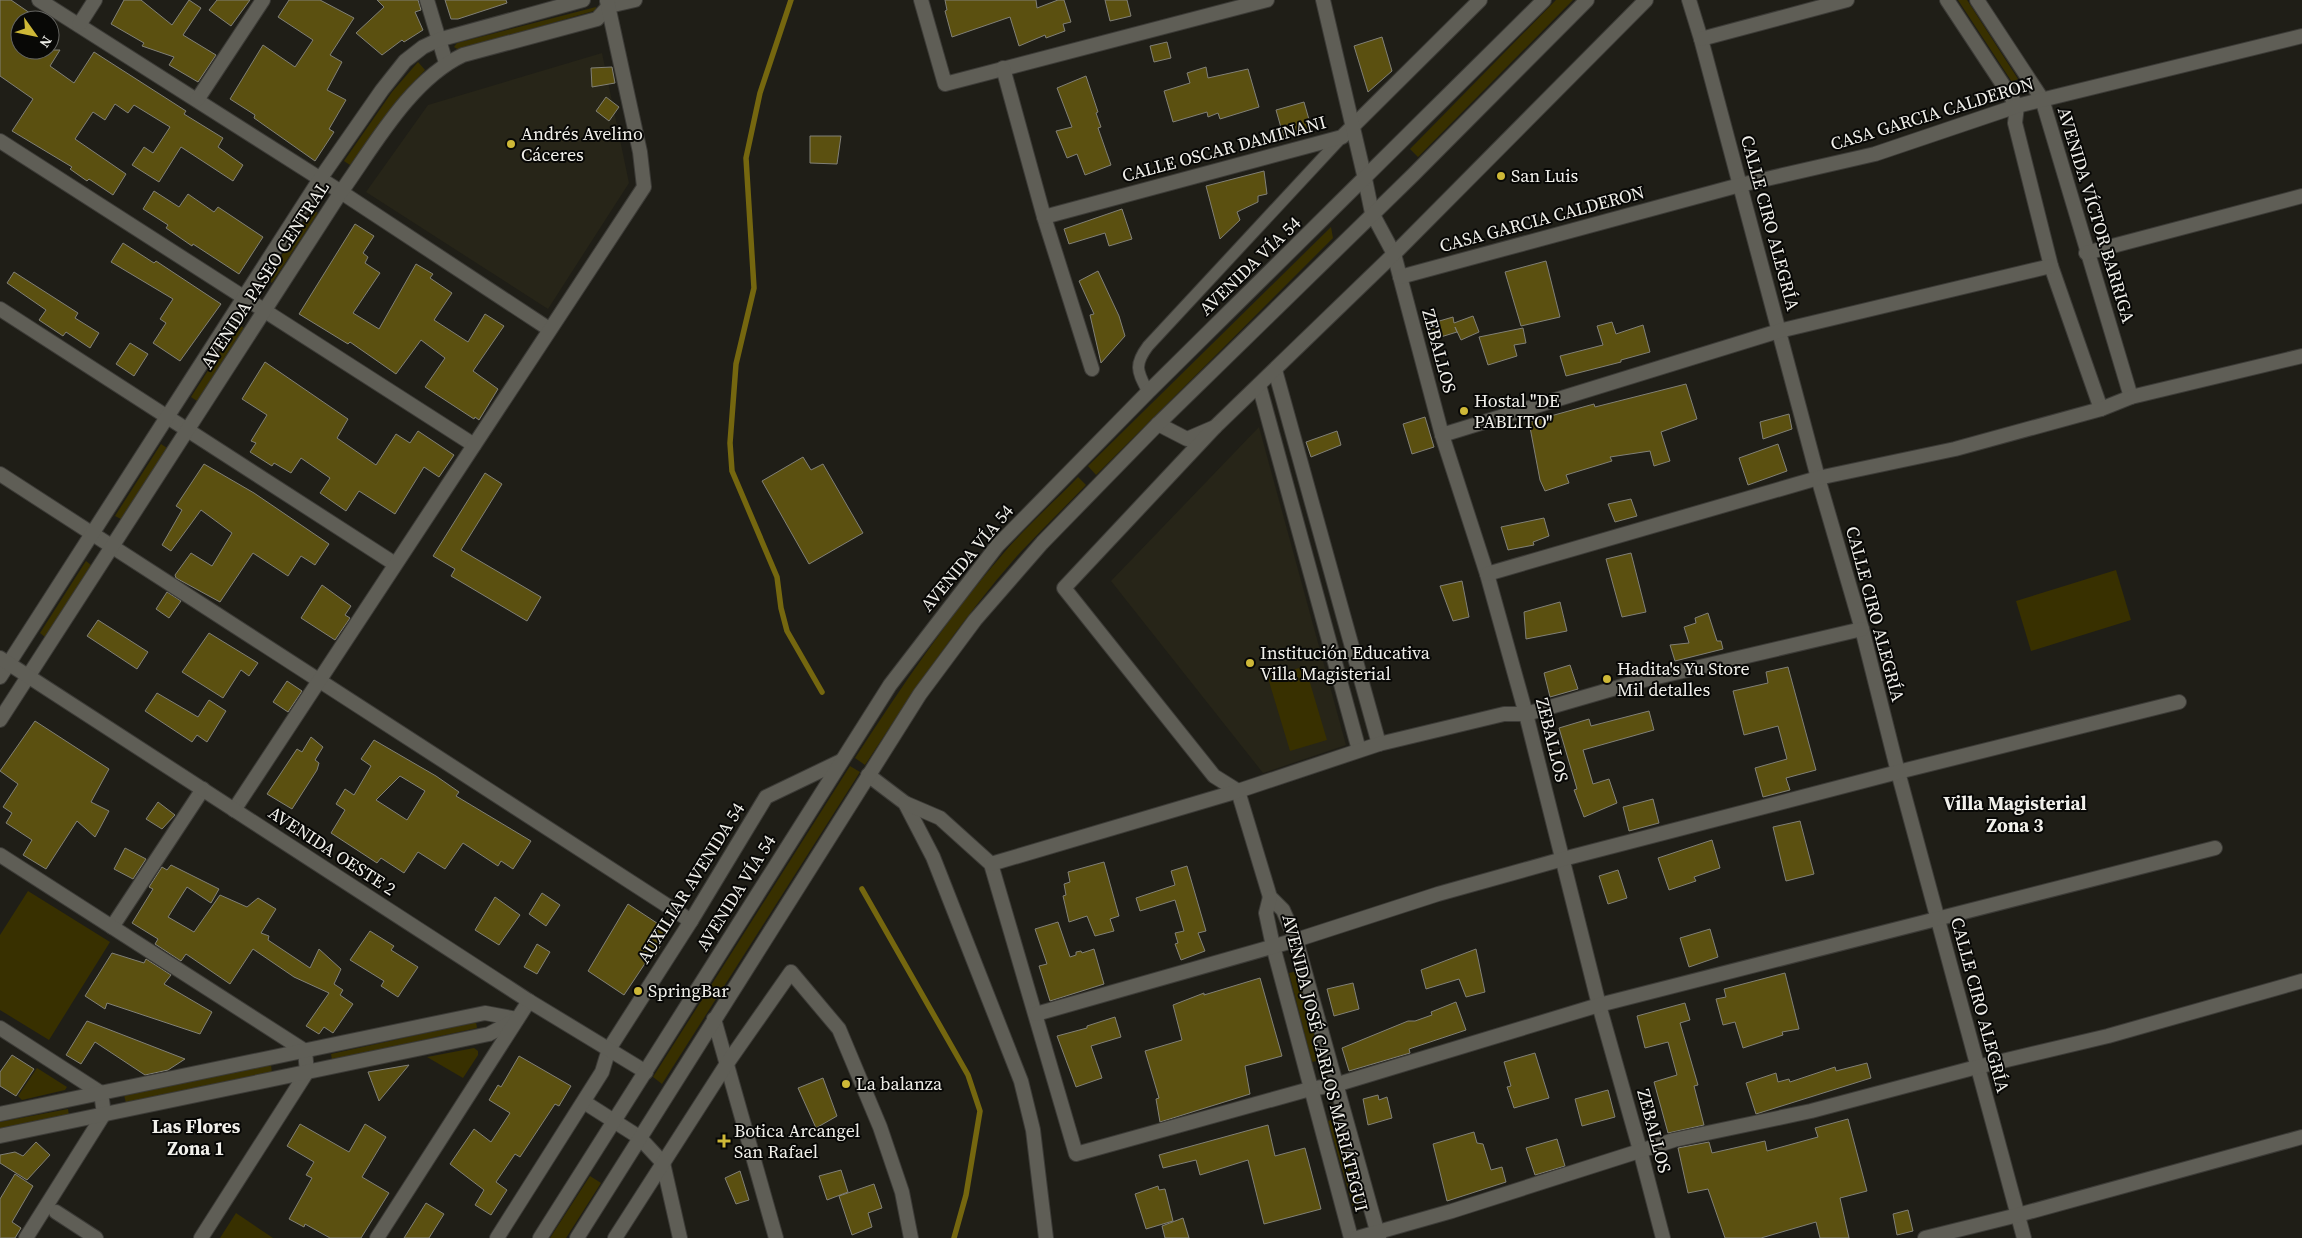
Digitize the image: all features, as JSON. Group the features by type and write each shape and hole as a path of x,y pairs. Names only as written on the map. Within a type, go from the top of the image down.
{"street":[{"path":"39,0 341,192 549,329"},
{"path":"79,25 95,0"},
{"path":"197,100 263,0"},
{"path":"427,0 446,63"},
{"name":"AVENIDA PASEO CENTRAL","path":"0,677 4,661 92,533 320,179 382,90 405,61 423,47 438,40 583,0"},
{"path":"234,810 644,187 640,152 604,2 635,0"},
{"path":"921,0 945,84 1267,0"},
{"name":"ZEBALLOS","path":"1323,0 1354,126 1372,213 1394,254 1442,435 1487,574 1526,714 1599,1006 1663,1238"},
{"name":"CALLE OSCAR DAMINANI","path":"1044,217 1342,137 1480,0"},
{"name":"AVENIDA VÍA 54","path":"540,1238 890,685 997,546 1148,392 1544,0"},
{"path":"577,1238 639,1136 920,694 975,620 1042,543 1158,424 1372,213 1414,175 1587,0"},
{"path":"1270,897 1238,791 1214,776 1064,588 1215,428 1394,254 1646,0"},
{"name":"CALLE CIRO ALEGRÍA","path":"1689,0 1818,478 1862,629 1898,772 2024,1238"},
{"path":"1701,39 1847,0"},
{"path":"1947,0 2017,106 2015,123 2051,266 2101,408"},
{"name":"AVENIDA VÍCTOR BARRIGA","path":"1977,0 2042,99 2131,398"},
{"name":"AVENIDA PASEO CENTRAL","path":"0,720 341,192 386,128 417,90 446,63 463,55 597,18 604,2"},
{"name":"CASA GARCIA CALDERON","path":"1400,277 1740,186 1875,154 2042,99 2302,36"},
{"path":"1003,68 1044,217 1092,369"},
{"path":"0,141 474,444"},
{"path":"2086,252 2302,196"},
{"path":"1442,435 1779,331 2051,266"},
{"path":"0,309 395,564"},
{"path":"1487,574 1818,478 1955,449 2131,398 2302,356"},
{"path":"1275,370 1379,744"},
{"path":"1259,385 1359,750"},
{"path":"1158,424 1187,439 1215,428"},
{"path":"0,474 691,921"},
{"path":"991,864 1238,791 1379,744 1504,714 1526,714 1640,681 1862,629"},
{"name":"AVENIDA OESTE 2","path":"4,661 529,1001 646,1072"},
{"path":"1036,1014 1296,940 1438,894 1898,772 2178,702"},
{"name":"AUXILIAR AVENIDA 54","path":"497,1238 584,1102 602,1072 609,1049 691,921 766,797 841,761"},
{"path":"868,776 905,803 940,818 991,864 1076,1154 1310,1089 1335,1086 1599,1006 2214,848"},
{"path":"112,927 202,790"},
{"path":"905,803 933,857 1021,1081 1033,1130 1046,1238"},
{"path":"0,855 305,1051"},
{"name":"AVENIDA JOSÉ CARLOS MARIÁTEGUI","path":"1270,897 1283,910 1296,940 1335,1086 1378,1235"},
{"name":"AVENIDA JOSÉ CARLOS MARIÁTEGUI","path":"1270,897 1266,913 1273,946 1351,1238"},
{"path":"615,1238 726,1065 791,972 839,1029 880,1127 893,1164 902,1192 911,1238"},
{"path":"1358,1238 1378,1235 1640,1150 1811,1111 1977,1067 2108,1036 2302,981"},
{"path":"377,1238 529,1001"},
{"path":"0,1114 485,1014 517,1018"},
{"path":"0,1136 489,1034 517,1018"},
{"path":"714,1019 776,1238"},
{"path":"0,1028 101,1092 104,1114 26,1238"},
{"path":"201,1238 307,1072 305,1051"},
{"path":"584,1102 639,1136 663,1162 680,1238"},
{"path":"1925,1238 2018,1215 2302,1137"},
{"path":"56,1212 96,1238"}],"lane":[{"path":"1148,392 1138,370 1139,358 1148,346 1342,137"}],"shaded area":[{"path":"1556,0 1573,0 1418,157 1410,149"},
{"path":"1958,0 1967,0 2018,79 2012,82"},
{"path":"596,7 597,10 459,50 454,47 457,43"},
{"name":"Andrés Avelino Cáceres","path":"602,53 629,183 548,309 366,192 428,105"},
{"path":"418,62 425,70 399,98 350,165 344,161 392,92"},
{"path":"312,209 318,213 272,283 266,279"},
{"path":"1331,227 1333,238 1096,475 1088,466"},
{"path":"238,324 244,328 197,401 191,397"},
{"name":"Institución Educativa Villa Magisterial","path":"1259,427 1346,745 1263,773 1111,581"},
{"path":"161,444 167,448 121,519 115,516"},
{"path":"1078,477 1086,485 1017,556 976,606 919,684 865,765 855,758 909,677 967,598 1016,539"},
{"path":"86,561 91,565 45,637 40,633"},
{"path":"2116,570 2131,620 2031,651 2016,601"},
{"path":"1305,666 1327,740 1290,751 1268,678"},
{"path":"850,766 860,772 662,1084 653,1077"},
{"path":"28,891 110,942 49,1040 0,1010 0,935"},
{"path":"1298,971 1321,1060 1312,1062 1289,973"},
{"path":"476,1022 477,1028 332,1060 331,1054"},
{"path":"474,1048 478,1051 478,1055 463,1078 427,1057"},
{"path":"271,1065 272,1073 126,1103 124,1095"},
{"path":"37,1068 67,1087 65,1090 22,1100 18,1096"},
{"path":"68,1109 69,1116 0,1129 0,1122"},
{"path":"1336,1118 1361,1205 1353,1207 1328,1121"},
{"path":"590,1176 601,1183 566,1238 550,1238"},
{"path":"236,1213 273,1238 220,1238"}],"building":[{"path":"0,0 11,0 26,10 10,10 10,60 54,60 50,66 74,83 94,52 186,111 184,114 223,138 218,147 243,165 233,181 181,147 159,182 132,165 144,147 153,153 170,127 134,105 128,113 115,104 105,120 93,112 75,139 126,174 113,195 89,179 87,181 70,169 72,167 12,131 33,99 0,76"},
{"path":"124,0 141,0 172,25 189,0 201,8 183,35 216,55 198,82 169,65 174,57 142,46 144,43 111,24"},
{"path":"217,0 250,0 231,26 209,10"},
{"path":"289,0 320,0 354,18 330,55 342,62 327,90 346,100 329,129 334,132 315,161 254,118 255,115 230,99 263,45 295,67 313,40 278,17"},
{"path":"377,0 418,0 421,10 415,12 423,30 404,42 402,40 382,55 356,33 384,7"},
{"path":"445,0 506,0 507,3 458,19 451,19"},
{"path":"945,0 1036,0 1037,8 1058,0 1064,0 1071,22 1063,24 1065,31 1046,38 1045,35 1019,46 1010,17 952,37 945,11 947,10"},
{"path":"1105,0 1127,0 1131,16 1110,21"},
{"path":"1382,37 1392,71 1368,92 1354,46"},
{"path":"1167,42 1171,58 1154,62 1150,46"},
{"path":"612,67 615,83 592,87 591,68"},
{"path":"1206,67 1208,78 1248,69 1259,107 1220,119 1218,113 1208,117 1207,112 1173,122 1164,91 1190,83 1187,73"},
{"path":"1086,76 1098,112 1096,113 1101,127 1098,128 1111,165 1085,175 1077,154 1067,158 1056,131 1072,127 1057,88"},
{"path":"606,97 619,107 609,121 596,111"},
{"path":"1304,102 1312,130 1284,138 1276,110"},
{"path":"810,136 841,136 837,164 810,163"},
{"path":"1264,171 1267,194 1258,196 1258,202 1237,212 1240,220 1220,239 1206,186"},
{"path":"154,191 179,207 188,194 214,212 218,207 263,237 239,274 193,244 192,246 166,228 168,225 143,209"},
{"path":"1122,209 1132,239 1109,246 1105,233 1069,244 1064,229"},
{"path":"355,224 374,236 363,253 368,257 365,263 380,273 353,313 379,329 416,264 433,274 430,278 452,293 434,320 468,342 485,314 504,326 473,371 498,389 479,420 475,417 474,419 425,387 445,358 421,340 396,374 350,342 348,344 299,314"},
{"path":"123,243 154,263 156,261 221,304 180,361 153,343 166,323 160,319 173,299 111,262"},
{"path":"1546,261 1560,317 1521,326 1505,272"},
{"path":"1098,271 1119,316 1125,336 1101,363 1090,315 1094,314 1079,281"},
{"path":"14,272 78,313 75,318 99,333 90,348 66,332 63,336 39,320 46,310 7,283"},
{"path":"1473,316 1479,332 1461,340 1455,327 1457,332 1434,339 1429,324 1453,317 1454,323"},
{"path":"1612,322 1616,334 1643,325 1650,352 1621,360 1621,362 1566,376 1560,356 1603,345 1597,326"},
{"path":"1523,328 1526,343 1514,345 1517,356 1488,365 1479,337"},
{"path":"130,343 148,354 134,376 116,364"},
{"path":"265,362 348,419 337,438 376,465 396,434 410,443 418,431 454,455 439,477 424,467 395,514 359,491 346,511 320,493 330,478 301,458 291,473 274,463 272,466 250,452 256,443 251,441 267,415 242,399"},
{"path":"1686,384 1697,419 1661,432 1670,461 1654,466 1650,451 1610,457 1612,461 1566,475 1569,483 1545,491 1540,480 1529,422 1594,404 1595,407"},
{"path":"1789,414 1792,429 1763,439 1760,422"},
{"path":"1425,417 1434,447 1412,454 1403,424"},
{"path":"1337,431 1341,445 1311,457 1306,442"},
{"path":"1778,444 1787,471 1748,485 1739,458"},
{"path":"803,457 811,470 823,464 863,533 809,564 762,481"},
{"path":"204,464 254,493 329,544 315,565 301,556 288,576 253,553 220,602 176,578 175,575 191,553 212,566 232,533 201,510 171,551 162,545 182,510 176,506"},
{"path":"485,473 502,484 461,550 541,597 527,621 451,576 455,569 433,556"},
{"path":"1631,499 1637,516 1615,522 1608,504"},
{"path":"1544,518 1549,536 1533,542 1534,545 1508,550 1501,527"},
{"path":"1631,553 1646,612 1622,617 1606,559"},
{"path":"1462,581 1469,617 1453,621 1440,586"},
{"path":"322,585 351,606 345,615 350,618 335,640 301,618"},
{"path":"167,592 181,601 169,618 156,609"},
{"path":"1560,602 1567,631 1526,639 1524,612"},
{"path":"1708,613 1717,641 1721,641 1723,649 1675,661 1670,645 1689,643 1684,627 1696,623 1695,618"},
{"path":"98,620 148,652 137,669 87,636"},
{"path":"209,633 258,663 249,676 241,670 223,698 182,672"},
{"path":"1570,665 1578,689 1550,697 1544,673"},
{"path":"1788,667 1816,770 1786,778 1790,790 1763,797 1755,768 1787,759 1778,726 1744,735 1733,691 1768,683 1766,672"},
{"path":"287,681 302,691 288,712 273,702"},
{"path":"157,693 198,717 209,700 226,711 207,742 197,735 192,742 145,711"},
{"path":"1649,711 1654,730 1583,750 1593,784 1609,779 1617,803 1584,817 1574,790 1577,789 1559,728 1589,719 1591,726"},
{"path":"35,721 109,769 91,802 109,811 95,837 77,821 46,869 23,855 32,840 6,823 12,813 3,807 18,784 0,771"},
{"path":"311,737 323,747 315,760 319,763 317,770 292,809 267,794 297,749 302,752"},
{"path":"374,740 436,776 459,792 456,796 531,841 513,869 501,861 498,866 463,843 445,869 418,852 404,873 381,858 377,863 331,833 345,810 336,804 345,789 354,795 371,766 361,759","holes":["400,776 425,791 407,820 376,800"]},
{"path":"1653,799 1659,823 1629,831 1623,807"},
{"path":"158,802 175,815 162,829 146,819"},
{"path":"1800,821 1814,874 1786,881 1773,827"},
{"path":"1712,840 1720,868 1694,877 1696,881 1669,890 1658,858"},
{"path":"125,848 146,859 133,879 114,869"},
{"path":"1104,862 1119,916 1110,919 1114,931 1095,936 1087,916 1069,922 1063,896 1066,895 1064,884 1070,882 1068,872"},
{"path":"171,865 219,889 211,903 187,887 168,917 194,932 220,895 247,907 258,898 276,909 261,933 269,936 268,940 310,968 319,949 341,969 334,984 343,990 340,995 353,1004 333,1033 324,1027 319,1034 306,1026 329,993 294,977 253,949 230,984 186,954 181,961 155,944 158,939 132,923 153,889 149,887 162,867 167,870"},
{"path":"1187,866 1206,931 1198,933 1205,951 1181,960 1175,944 1178,943 1175,933 1184,931 1175,900 1140,911 1136,898 1175,885 1171,871"},
{"path":"1618,870 1627,898 1608,904 1599,876"},
{"path":"542,893 560,905 546,926 529,914"},
{"path":"495,897 520,915 499,945 475,930"},
{"path":"628,904 669,931 655,955 652,953 624,995 588,971"},
{"path":"1058,922 1070,957 1076,955 1076,952 1081,951 1082,953 1094,949 1104,984 1050,1001 1039,966 1047,964 1035,929"},
{"path":"1710,929 1718,957 1689,967 1680,938"},
{"path":"370,931 394,946 391,950 418,967 398,997 381,986 384,981 350,960"},
{"path":"537,944 550,952 537,974 524,967"},
{"path":"1476,949 1485,992 1466,997 1459,979 1426,989 1421,970"},
{"path":"112,953 144,963 146,959 171,975 164,984 212,1012 200,1034 107,1003 105,1009 85,996"},
{"path":"1785,973 1799,1029 1782,1032 1783,1035 1743,1048 1735,1022 1723,1025 1716,999 1726,997 1724,989"},
{"path":"1260,978 1282,1056 1245,1066 1250,1094 1160,1122 1156,1099 1159,1098 1145,1051 1182,1040 1173,1005 1204,993 1204,995"},
{"path":"1353,983 1359,1009 1334,1016 1327,989"},
{"path":"1456,1002 1466,1030 1409,1049 1410,1053 1349,1071 1342,1048 1408,1021 1415,1021 1432,1015 1431,1012"},
{"path":"1685,1003 1690,1020 1680,1023 1698,1085 1694,1086 1704,1125 1668,1133 1654,1082 1677,1075 1668,1042 1645,1048 1637,1016"},
{"path":"1115,1017 1121,1037 1091,1046 1102,1078 1076,1087 1057,1036 1087,1028 1087,1026"},
{"path":"87,1021 185,1059 168,1070 145,1075 95,1042 81,1064 66,1055"},
{"path":"1535,1053 1549,1098 1514,1108 1507,1087 1511,1086 1504,1062"},
{"path":"12,1055 34,1069 16,1096 0,1086 0,1072"},
{"path":"519,1056 571,1086 559,1106 555,1104 520,1157 515,1154 496,1182 507,1190 491,1215 475,1205 484,1190 450,1164 474,1129 491,1142 510,1113 489,1100 498,1085 501,1087"},
{"path":"1867,1063 1871,1078 1756,1114 1746,1083 1776,1073 1778,1082 1789,1079 1790,1082 1835,1067 1836,1071"},
{"path":"409,1065 379,1101 368,1072"},
{"path":"823,1078 837,1116 816,1128 798,1088"},
{"path":"1608,1090 1615,1117 1582,1126 1575,1099"},
{"path":"1378,1095 1379,1100 1387,1097 1392,1118 1368,1125 1363,1099"},
{"path":"1848,1119 1867,1191 1840,1198 1849,1238 1820,1238 1816,1222 1761,1238 1725,1238 1708,1189 1688,1193 1678,1148 1709,1142 1712,1153 1765,1141 1767,1151 1818,1137 1815,1128"},
{"path":"300,1124 349,1152 365,1124 386,1137 362,1177 389,1193 361,1238 330,1238 305,1224 304,1227 289,1219 312,1178 306,1175 314,1162 287,1146"},
{"path":"1268,1125 1275,1156 1305,1148 1321,1209 1264,1224 1248,1160 1200,1175 1196,1160 1163,1168 1159,1155"},
{"path":"1474,1132 1477,1143 1483,1144 1491,1170 1502,1167 1506,1182 1447,1201 1433,1144"},
{"path":"1557,1139 1565,1166 1535,1175 1526,1148"},
{"path":"36,1142 50,1155 27,1180 0,1163 0,1155 15,1152 23,1156"},
{"path":"841,1170 848,1192 827,1200 819,1176"},
{"path":"740,1171 749,1200 736,1204 725,1178"},
{"path":"15,1174 33,1186 12,1222 21,1228 15,1238 0,1238 0,1199"},
{"path":"874,1184 882,1208 868,1213 872,1227 852,1235 839,1196"},
{"path":"1158,1186 1159,1190 1165,1189 1173,1221 1146,1229 1135,1194"},
{"path":"426,1203 444,1214 429,1238 404,1238"},
{"path":"1908,1210 1913,1231 1897,1235 1893,1214"},
{"path":"1183,1218 1189,1238 1165,1238 1162,1226"}],"waterway":[{"path":"791,0 760,93 746,158 754,288 736,364 730,443 732,471 777,577 781,608 787,631 822,692"},
{"path":"862,889 968,1075 980,1111 966,1195 954,1238"}],"place":[{"name":"Andrés Avelino Cáceres","path":"511,144"},
{"name":"San Luis","path":"1501,176"},
{"name":"Hostal \"DE PABLITO\"","path":"1464,411"},
{"name":"Institución Educativa Villa Magisterial","path":"1250,663"},
{"name":"Hadita's Yu Store Mil detalles","path":"1607,679"},
{"name":"SpringBar","path":"638,991"},
{"name":"La balanza","path":"846,1084"},
{"name":"Botica Arcangel San Rafael","path":"724,1141"}],"district":[{"name":"Villa Magisterial Zona 3","path":"2015,814"},
{"name":"Las Flores Zona 1","path":"196,1137"}]}
